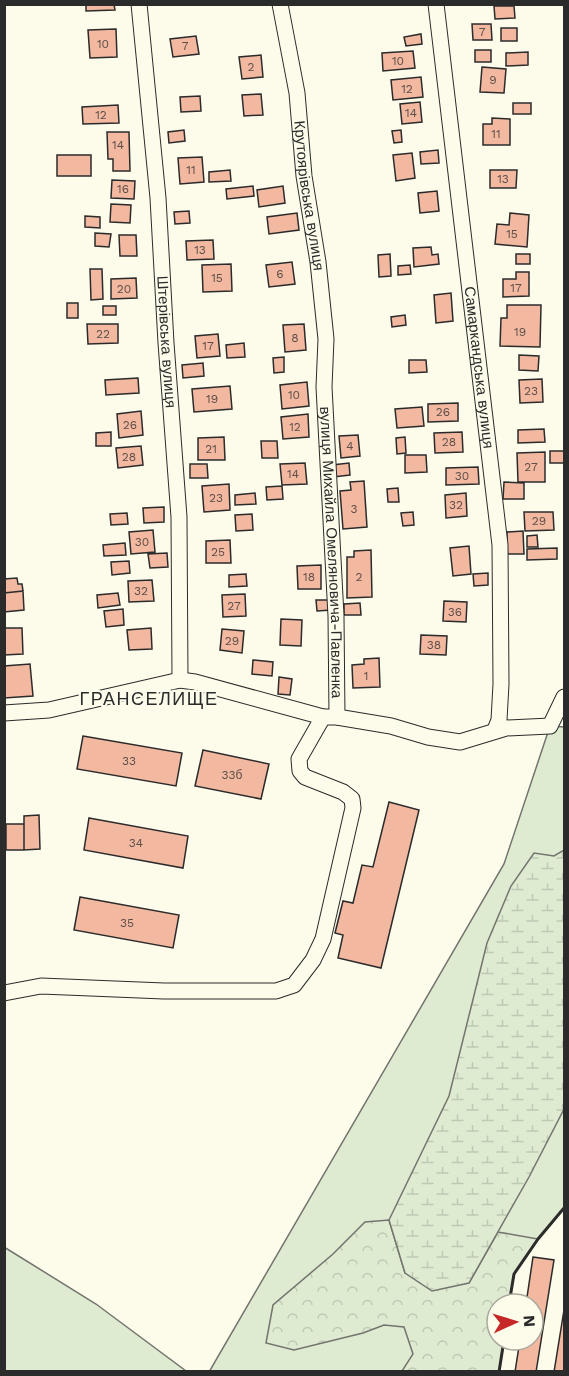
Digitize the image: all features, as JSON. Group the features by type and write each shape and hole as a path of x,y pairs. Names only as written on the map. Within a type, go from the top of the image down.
{"street":[{"name":"Штерівська вулиця","path":"139,4 158,198 179,517 180,680"},
{"name":"Крутоярівська вулиця","path":"280,4 297,93 304,176 318,261 326,339 324,387"},
{"name":"Самаркандська вулиця","path":"436,4 500,545 501,684 499,720 495,730"},
{"name":"вулиця Михайла Омеляновича-Павленка","path":"324,387 336,616 330,717"},
{"path":"4,713 48,710 180,680 330,717 391,726 428,737 453,741 469,740 495,730 550,726 564,697"},
{"path":"4,993 41,986 175,992 276,991 294,985 313,960 323,939 353,808 352,799 343,792 305,777 300,771 299,759 330,717"}],"green space":[{"path":"550,726 564,727 564,1208 538,1239 514,1274 511,1292 485,1292 485,1352 502,1352 499,1371 209,1372 504,864"},
{"path":"564,850 564,1109 529,1177 469,1283 432,1291 405,1273 389,1220 449,1096 487,943 511,886 534,853 554,856"},
{"path":"389,1220 405,1273 469,1283 498,1232 538,1239 514,1274 511,1292 485,1292 485,1352 502,1352 499,1371 402,1371 413,1354 404,1327 384,1325 363,1333 294,1350 266,1343 273,1305 333,1254 365,1222"},
{"path":"4,1247 96,1304 186,1371 5,1371"}],"building":[{"path":"86,4 114,4 115,10 86,11"},
{"path":"494,6 514,6 515,18 495,19"},
{"path":"472,24 491,24 492,40 473,40"},
{"path":"501,28 517,28 517,41 501,41"},
{"path":"116,29 117,57 90,58 88,30"},
{"path":"421,34 422,44 406,46 404,37"},
{"path":"196,36 199,54 173,57 170,39"},
{"path":"475,50 491,50 491,62 475,62"},
{"path":"413,51 415,68 383,71 382,53"},
{"path":"528,52 528,65 506,66 506,53"},
{"path":"261,55 263,77 242,79 239,57"},
{"path":"482,67 506,69 504,93 480,92"},
{"path":"421,77 423,97 393,100 391,80"},
{"path":"261,94 263,115 244,116 242,95"},
{"path":"200,96 201,111 181,112 180,97"},
{"path":"420,102 422,122 402,124 400,104"},
{"path":"513,103 531,103 531,114 513,114"},
{"path":"118,105 119,123 83,124 82,107"},
{"path":"492,118 510,119 510,145 483,145 483,124 492,124"},
{"path":"184,130 185,141 169,143 168,132"},
{"path":"401,130 402,142 394,143 392,131"},
{"path":"107,132 129,132 130,171 113,171 113,159 108,159"},
{"path":"438,150 439,163 421,164 420,152"},
{"path":"412,153 415,178 396,181 393,155"},
{"path":"57,155 91,155 91,176 57,176"},
{"path":"202,157 204,182 180,184 178,158"},
{"path":"230,170 231,181 209,182 209,172"},
{"path":"490,170 517,170 516,188 490,188"},
{"path":"112,180 135,181 134,199 111,198"},
{"path":"253,186 254,196 227,199 226,189"},
{"path":"283,186 285,203 259,207 257,190"},
{"path":"437,191 439,211 420,213 418,193"},
{"path":"111,204 131,205 130,223 110,222"},
{"path":"189,211 190,223 175,224 174,212"},
{"path":"297,213 299,230 269,234 267,217"},
{"path":"510,213 529,215 527,247 495,244 497,224 509,225"},
{"path":"85,216 100,217 100,228 85,227"},
{"path":"95,233 111,234 109,247 95,246"},
{"path":"119,235 136,235 137,256 120,256"},
{"path":"213,240 214,259 187,260 186,241"},
{"path":"431,247 432,255 438,254 439,264 414,267 413,248"},
{"path":"390,254 391,276 379,277 378,255"},
{"path":"516,254 530,254 530,264 516,264"},
{"path":"292,262 295,284 269,287 266,265"},
{"path":"231,264 232,291 203,292 202,265"},
{"path":"410,265 411,274 398,275 398,266"},
{"path":"90,269 102,269 103,299 91,300"},
{"path":"516,272 529,272 529,296 503,297 503,279 516,279"},
{"path":"136,278 137,298 111,299 111,279"},
{"path":"451,293 453,321 436,323 434,295"},
{"path":"67,303 78,303 78,318 67,318"},
{"path":"507,305 541,305 540,347 500,346 501,318 507,318"},
{"path":"103,306 116,306 116,315 103,315"},
{"path":"405,315 406,325 392,327 391,317"},
{"path":"87,324 118,324 118,343 88,344"},
{"path":"304,324 306,350 285,352 283,325"},
{"path":"218,334 220,356 197,358 195,336"},
{"path":"244,343 245,357 227,358 226,345"},
{"path":"519,355 539,356 538,371 519,370"},
{"path":"284,357 284,372 274,373 273,358"},
{"path":"409,360 426,360 427,372 409,373"},
{"path":"203,363 204,376 183,378 182,365"},
{"path":"138,378 139,393 106,395 105,380"},
{"path":"542,379 543,402 520,403 519,380"},
{"path":"307,382 309,406 282,409 280,385"},
{"path":"230,386 232,409 194,412 192,389"},
{"path":"458,403 458,421 428,422 428,404"},
{"path":"422,407 424,426 397,428 395,409"},
{"path":"141,411 143,435 119,438 117,414"},
{"path":"308,414 309,437 283,439 281,417"},
{"path":"544,429 545,442 518,443 518,430"},
{"path":"111,432 111,446 96,446 96,433"},
{"path":"462,432 463,452 435,453 434,433"},
{"path":"358,435 360,456 341,458 339,436"},
{"path":"224,437 225,460 198,460 198,438"},
{"path":"405,437 406,453 397,454 396,438"},
{"path":"261,441 277,441 278,458 262,458"},
{"path":"141,446 143,465 118,468 116,448"},
{"path":"550,451 564,451 564,463 550,463"},
{"path":"545,452 545,482 518,482 517,453"},
{"path":"405,455 426,455 427,472 405,473"},
{"path":"305,463 307,484 282,485 280,464"},
{"path":"349,463 350,475 333,477 332,465"},
{"path":"190,464 207,464 208,478 190,478"},
{"path":"478,467 479,484 446,485 446,468"},
{"path":"364,481 367,527 343,529 340,491 351,490 350,482"},
{"path":"504,482 524,483 524,499 503,499"},
{"path":"229,484 230,510 204,512 202,486"},
{"path":"282,486 283,499 267,500 266,487"},
{"path":"398,488 399,502 388,502 387,489"},
{"path":"255,493 256,504 235,505 235,495"},
{"path":"466,493 467,516 446,518 445,495"},
{"path":"164,507 164,522 144,523 143,508"},
{"path":"413,512 414,525 403,526 401,513"},
{"path":"524,512 553,512 554,530 525,531"},
{"path":"127,513 128,524 111,525 110,514"},
{"path":"252,514 253,530 236,531 235,515"},
{"path":"153,530 155,552 131,554 129,532"},
{"path":"523,531 524,554 507,554 507,532"},
{"path":"537,535 538,547 527,547 527,536"},
{"path":"230,540 231,563 206,563 206,541"},
{"path":"125,543 126,555 104,556 103,545"},
{"path":"469,546 471,574 453,576 450,548"},
{"path":"557,548 557,559 527,560 527,549"},
{"path":"371,550 372,597 347,598 347,557 354,557 354,551"},
{"path":"167,553 168,567 150,568 148,554"},
{"path":"129,561 130,573 112,575 111,562"},
{"path":"321,565 321,589 298,589 297,566"},
{"path":"488,573 488,585 474,586 473,574"},
{"path":"246,574 247,586 229,587 229,575"},
{"path":"17,578 18,584 22,584 23,591 4,593 4,579"},
{"path":"152,580 154,601 129,602 128,581"},
{"path":"23,591 24,610 4,612 4,593"},
{"path":"118,593 120,605 98,608 97,595"},
{"path":"245,594 246,616 223,617 222,595"},
{"path":"316,600 331,600 331,610 317,611"},
{"path":"444,601 467,602 466,622 443,621"},
{"path":"360,603 361,615 344,615 344,604"},
{"path":"123,609 124,625 106,627 104,611"},
{"path":"281,619 302,620 301,646 280,645"},
{"path":"4,628 22,628 23,654 4,655"},
{"path":"151,628 152,649 129,650 127,630"},
{"path":"222,629 244,631 242,653 220,650"},
{"path":"421,635 447,636 446,655 420,654"},
{"path":"379,658 380,687 353,688 352,665 364,664 364,659"},
{"path":"253,660 273,662 272,676 252,674"},
{"path":"30,664 33,696 4,698 4,666"},
{"path":"279,677 292,679 290,695 278,694"},
{"path":"83,736 182,753 176,786 77,769"},
{"path":"203,750 269,764 261,799 195,786"},
{"path":"389,802 419,810 381,968 338,958 343,935 335,933 343,901 353,903 362,865 373,867"},
{"path":"39,815 40,849 24,850 24,816"},
{"path":"89,818 188,836 183,868 84,850"},
{"path":"6,824 24,824 24,850 6,850"},
{"path":"80,897 179,915 173,948 74,930"},
{"path":"533,1257 554,1260 545,1316 545,1292 528,1292"},
{"path":"564,1310 564,1372 554,1372"},
{"path":"518,1352 539,1352 536,1372 515,1372"}],"wall":[{"path":"511,1292 514,1274 538,1239 564,1208"},
{"path":"499,1372 502,1352"}],"district":[{"name":"ГРАНСЕЛИЩЕ","path":"149,698"}]}
